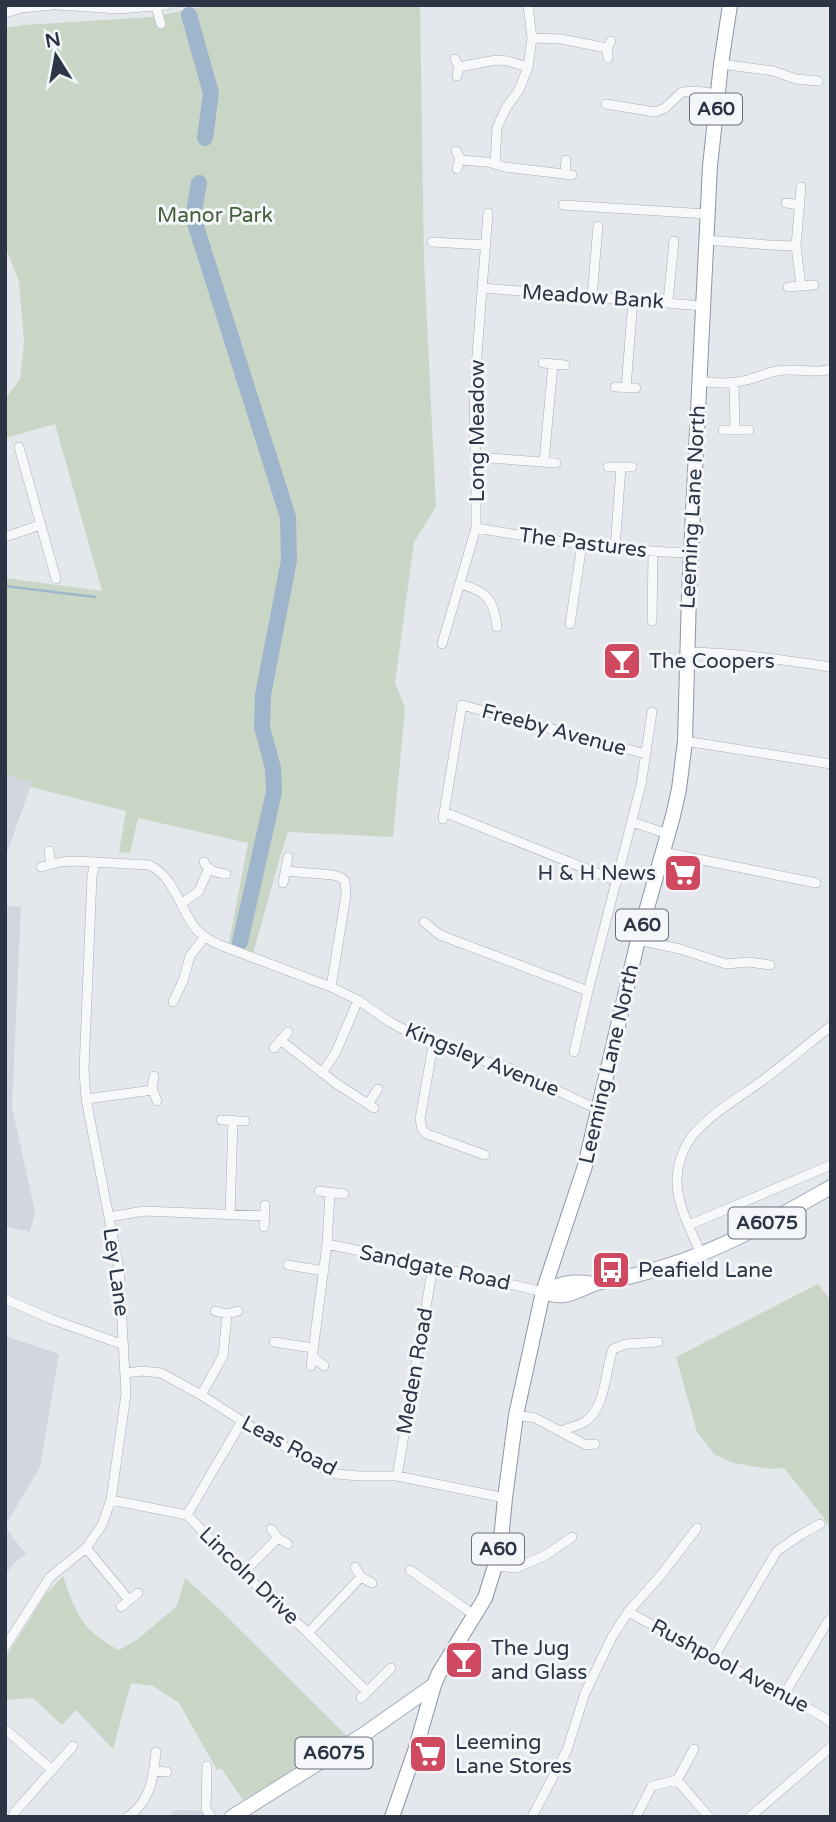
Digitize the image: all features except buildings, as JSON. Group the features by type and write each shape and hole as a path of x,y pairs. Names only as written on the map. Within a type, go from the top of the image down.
{"main road":[{"name":"Leeming Lane North","path":"434,1685 485,1598 495,1566 516,1415 543,1292 585,1166 638,940 679,789 685,741 691,553 710,166 730,5"},
{"name":"A6075","path":"543,1292 552,1295 579,1292 594,1284 654,1270 701,1254 748,1233 831,1187"},
{"name":"A6075","path":"232,1817 363,1735 434,1685"},
{"name":"A60","path":"392,1817 434,1685"}],"street":[{"path":"5,13 22,8 55,5 119,9 167,5"},
{"path":"495,164 497,128 506,108 519,90 528,67 532,38 528,5"},
{"path":"156,7 161,24"},
{"path":"532,38 561,39 609,49"},
{"path":"457,67 496,60 528,67"},
{"path":"721,64 818,81"},
{"path":"606,104 655,113 682,92 718,94"},
{"path":"615,117 617,106"},
{"path":"458,160 568,175 566,160"},
{"path":"801,187 796,246 801,286"},
{"path":"786,203 800,205"},
{"path":"563,205 707,214"},
{"name":"Long Meadow","path":"442,644 476,528 475,380 488,214"},
{"path":"592,297 598,226"},
{"path":"584,237 597,238"},
{"path":"706,240 796,246"},
{"path":"668,302 674,241"},
{"path":"439,253 436,242 485,246"},
{"path":"788,287 814,285"},
{"name":"Meadow Bank","path":"483,288 703,306"},
{"path":"615,387 631,388 633,300"},
{"path":"544,462 548,363 565,365"},
{"path":"699,381 734,383 772,372 831,369"},
{"path":"734,383 735,430"},
{"path":"723,430 749,430"},
{"path":"19,447 56,579"},
{"path":"476,457 555,463"},
{"path":"608,467 632,467"},
{"path":"615,548 621,467"},
{"path":"5,537 40,525"},
{"name":"The Pastures","path":"476,528 615,548 691,553"},
{"path":"570,624 582,544"},
{"path":"652,621 653,552"},
{"path":"460,584 482,592 491,601 497,627"},
{"path":"560,602 573,604"},
{"path":"640,610 652,610"},
{"path":"688,652 736,654 831,666"},
{"name":"Freeby Avenue","path":"617,881 443,816 462,705 646,754"},
{"path":"574,1052 587,991 632,822 652,712"},
{"path":"685,741 831,764"},
{"path":"632,822 668,834"},
{"path":"49,851 51,864"},
{"path":"663,852 816,883"},
{"path":"283,883 288,857"},
{"name":"Kingsley Avenue","path":"41,867 76,861 140,864 157,869 170,884 197,931 205,937 331,987 433,1045 511,1069 599,1110"},
{"name":"Ley Lane","path":"5,1647 50,1577 86,1548 102,1525 111,1500 127,1394 119,1269 86,1099 84,1070 92,876 95,862"},
{"path":"181,904 199,891 206,866 226,874"},
{"path":"285,871 333,875 345,881 346,895 331,987"},
{"path":"424,922 440,935 587,991"},
{"path":"173,1002 190,957 205,937"},
{"path":"638,940 680,949 726,964 742,962 770,965"},
{"path":"757,976 759,963"},
{"path":"322,1073 336,1052 358,1000"},
{"path":"701,1254 678,1194 681,1156 688,1141 711,1118 831,1027"},
{"path":"288,1032 277,1044 371,1106 378,1089"},
{"path":"433,1045 420,1118 422,1129 427,1134 485,1155"},
{"path":"154,1076 153,1090 157,1101"},
{"path":"86,1099 153,1090"},
{"path":"221,1120 245,1121"},
{"path":"230,1214 233,1120"},
{"path":"472,1162 475,1152"},
{"path":"689,1225 831,1166"},
{"path":"320,1191 344,1194"},
{"path":"311,1366 327,1244 330,1193"},
{"path":"109,1217 144,1211 230,1214 265,1210 264,1227"},
{"name":"Sandgate Road","path":"327,1244 543,1292"},
{"path":"288,1265 324,1271"},
{"name":"Meden Road","path":"397,1476 433,1266"},
{"path":"5,1299 51,1320 124,1345"},
{"path":"215,1311 227,1314 238,1311"},
{"path":"201,1395 223,1356 227,1314"},
{"path":"274,1342 313,1352 324,1366"},
{"path":"560,1431 584,1422 596,1409 613,1349 626,1344 658,1342"},
{"name":"Leas Road","path":"126,1373 161,1373 326,1471 345,1476 397,1476 505,1498"},
{"path":"516,1415 535,1418 586,1445 595,1444"},
{"path":"187,1515 242,1421"},
{"name":"Lincoln Drive","path":"111,1500 187,1515 307,1633 364,1695 391,1668"},
{"path":"714,1657 777,1551 820,1524"},
{"path":"532,1817 567,1750 585,1693 612,1637 628,1612 661,1576 697,1528"},
{"path":"271,1529 278,1538 288,1544"},
{"path":"495,1566 516,1567 546,1555 572,1537"},
{"path":"243,1573 278,1538"},
{"path":"86,1548 125,1603 138,1593"},
{"path":"355,1567 361,1577 372,1583"},
{"path":"410,1570 474,1615"},
{"path":"307,1633 361,1577"},
{"name":"Rushpool Avenue","path":"628,1612 831,1723"},
{"path":"784,1695 831,1618"},
{"path":"5,1729 52,1770"},
{"path":"14,1813 73,1746"},
{"path":"750,1817 831,1747"},
{"path":"636,1817 652,1786 677,1780 694,1749"},
{"path":"128,1817 139,1809 147,1796 156,1752"},
{"path":"207,1766 206,1809 211,1817"},
{"path":"154,1771 167,1773"},
{"path":"28,1777 38,1785"},
{"path":"677,1780 709,1817"}],"shaded area":[{"path":"5,774 32,782 5,859"},
{"path":"5,906 21,907 12,1107 35,1212 30,1232 5,1226"},
{"path":"5,1336 59,1354 40,1467 5,1526"},
{"path":"5,1527 26,1554 14,1563 5,1575"},
{"path":"176,1810 204,1811 208,1817 168,1817"}],"green space":[{"name":"Manor Park","path":"211,5 420,5 424,261 436,507 414,542 395,683 405,708 393,837 288,832 252,957 228,948 248,843 138,818 130,853 119,852 126,811 31,787 31,782 5,774 5,578 102,591 55,424 5,438 5,399 20,379 24,342 19,282 5,246 5,28 152,17"},
{"path":"818,1284 831,1301 831,1531 784,1468 771,1469 733,1463 714,1454 697,1432 676,1357"},
{"path":"63,1576 72,1601 88,1628 119,1650 138,1639 177,1606 185,1578 348,1737 243,1800 221,1768 217,1770 179,1703 153,1686 131,1683 113,1749 76,1710 62,1725 33,1698 5,1700 5,1659 45,1595"}],"waterway":[{"path":"189,15 211,93 205,138"},
{"path":"199,183 193,217 288,517 289,560 263,695 262,727 273,768 274,792 240,942"},
{"path":"5,586 95,597"}],"place":[{"name":"The Coopers","path":"622,661"},
{"name":"H & H News","path":"683,873"},
{"name":"Peafield Lane","path":"611,1270"},
{"name":"The Jug and Glass","path":"464,1660"},
{"name":"Leeming Lane Stores","path":"428,1754"}]}
